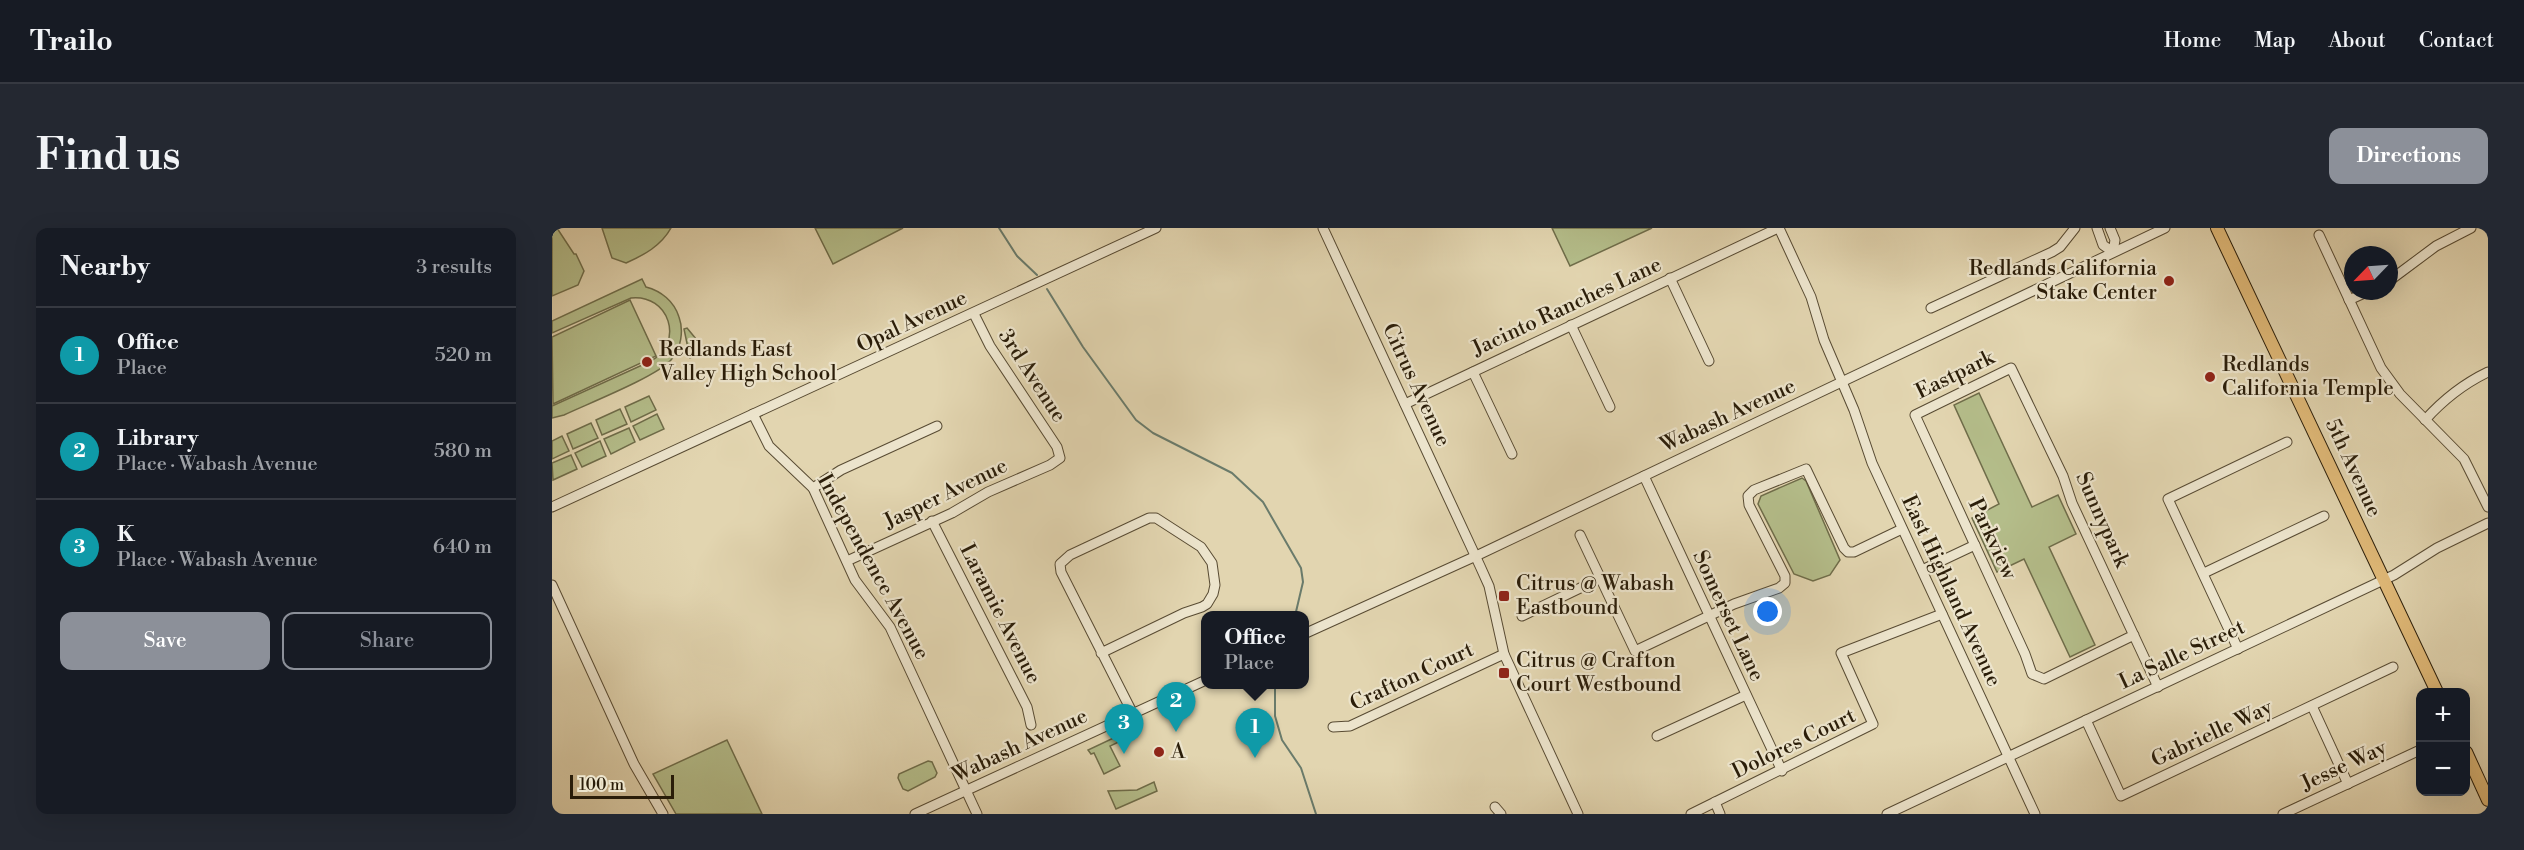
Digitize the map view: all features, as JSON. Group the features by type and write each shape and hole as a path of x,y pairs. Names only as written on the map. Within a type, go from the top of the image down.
{"main road":[{"name":"5th Avenue","path":"2217,228 2436,688"},
{"path":"2470,761 2488,800"}],"street":[{"name":"Opal Avenue","path":"552,507 1156,228"},
{"name":"Citrus Avenue","path":"1323,228 1476,556 1489,586 1504,654 1578,814"},
{"name":"Jacinto Ranches Lane","path":"1405,404 1779,228"},
{"name":"East Highland Avenue","path":"1779,228 1811,297 1824,340 1854,410 1872,463 2035,814"},
{"path":"1931,308 2052,252 2060,247 2075,228"},
{"path":"2097,228 2103,245 2113,252 2115,240 2109,228"},
{"name":"Wabash Avenue","path":"1309,632 1476,556 2165,228"},
{"path":"2398,274 2436,246 2471,228"},
{"path":"2319,235 2344,289"},
{"path":"1670,278 1709,361"},
{"path":"2349,300 2381,368 2400,394 2464,459 2488,507"},
{"name":"3rd Avenue","path":"974,314 990,346 1056,447 1060,458"},
{"path":"1571,325 1610,407"},
{"name":"Eastpark","path":"1915,415 2011,368"},
{"name":"Sunnypark","path":"2011,368 2063,476 2072,503 2158,687"},
{"path":"1473,372 1512,454"},
{"path":"2425,420 2449,396 2488,372"},
{"name":"Independence Avenue","path":"753,414 769,446 813,488 860,588 890,627 977,814"},
{"name":"Parkview","path":"1915,415 2032,674 2038,678 2044,678 2134,635"},
{"path":"813,488 841,470 937,426"},
{"path":"2238,649 2168,499 2287,442"},
{"name":"Jasper Avenue","path":"847,561 952,513 970,501 1050,465 1060,458"},
{"path":"1580,535 1635,651 1708,616 1779,588 1785,583 1785,576 1749,505 1748,496 1754,490 1806,470 1848,552 1854,552 1902,529"},
{"name":"Somerset Lane","path":"1644,476 1782,771"},
{"path":"2204,573 2324,516"},
{"path":"1101,652 1207,604 1215,585 1212,562 1201,547 1156,518 1149,518 1070,555 1060,564 1061,572 1101,652 1133,714"},
{"name":"Laramie Avenue","path":"932,521 1027,707 1031,725"},
{"name":"La Salle Street","path":"1887,814 2384,580 2446,543 2488,522"},
{"path":"1922,570 1975,545"},
{"path":"1522,616 1601,578"},
{"path":"552,585 634,764 663,814"},
{"name":"Dolores Court","path":"1691,814 1873,724 1841,653 1942,614"},
{"name":"Crafton Court","path":"1333,727 1350,726 1504,654"},
{"name":"Gabrielle Way","path":"2086,720 2121,796 2393,667"},
{"name":"Wabash Avenue","path":"915,814 1201,682"},
{"path":"1658,736 1746,695"},
{"path":"2312,706 2348,784"},
{"name":"Jesse Way","path":"2283,814 2416,752"},
{"path":"1715,802 1720,814"}],"green space":[{"path":"552,228 557,228 576,254 584,271 578,285 552,296"},
{"path":"602,228 671,228 652,249 626,263 612,258"},
{"path":"815,228 903,228 833,264"},
{"path":"1552,228 1652,228 1570,266"},
{"path":"642,279 646,287 657,291 677,311 681,322 681,334 674,356 663,367 637,382 564,415 552,418 552,406 651,361 668,343 670,332 663,311 655,303 644,299 631,298 552,333 552,321"},
{"path":"630,300 656,356 553,404 552,337"},
{"path":"687,328 706,351 690,358 684,329"},
{"path":"1979,393 2032,507 2058,495 2076,534 2049,547 2095,645 2070,657 2024,559 1997,572 1972,518 1999,504 1954,405"},
{"path":"649,396 656,410 631,422 625,407"},
{"path":"620,409 627,424 602,435 596,420"},
{"path":"657,414 664,429 640,440 633,426"},
{"path":"591,423 598,438 573,449 567,434"},
{"path":"629,428 635,442 611,454 604,439"},
{"path":"562,436 569,451 552,459 552,441"},
{"path":"600,441 606,456 582,467 575,453"},
{"path":"571,455 577,469 553,480 552,463"},
{"path":"1802,478 1806,481 1840,560 1830,575 1813,581 1794,574 1758,504 1761,496"},
{"path":"1122,734 1125,739 1110,746 1120,766 1104,774 1094,753 1091,754 1088,750"},
{"path":"727,740 762,814 676,814 653,774"},
{"path":"928,761 932,762 937,773 935,777 908,791 903,789 898,778 899,774"},
{"path":"1154,782 1157,791 1116,809 1108,791 1137,790"}],"waterway":[{"path":"999,228 1017,256 1037,275"},
{"path":"1047,289 1083,347 1136,420 1153,433 1232,473 1263,502 1301,568 1303,582 1296,611"},
{"path":"1275,689 1275,716 1282,740 1301,768 1316,814"}],"place":[{"name":"Redlands California Stake Center","path":"2169,281"},
{"name":"Redlands East Valley High School","path":"647,362"},
{"name":"Redlands California Temple","path":"2210,377"},
{"name":"Citrus @ Wabash Eastbound","path":"1504,596"},
{"name":"Citrus @ Crafton Court Westbound","path":"1504,673"},
{"name":"Library","path":"1176,732"},
{"name":"A","path":"1159,752"},
{"name":"K","path":"1124,754"},
{"name":"Office","path":"1255,758"}]}
